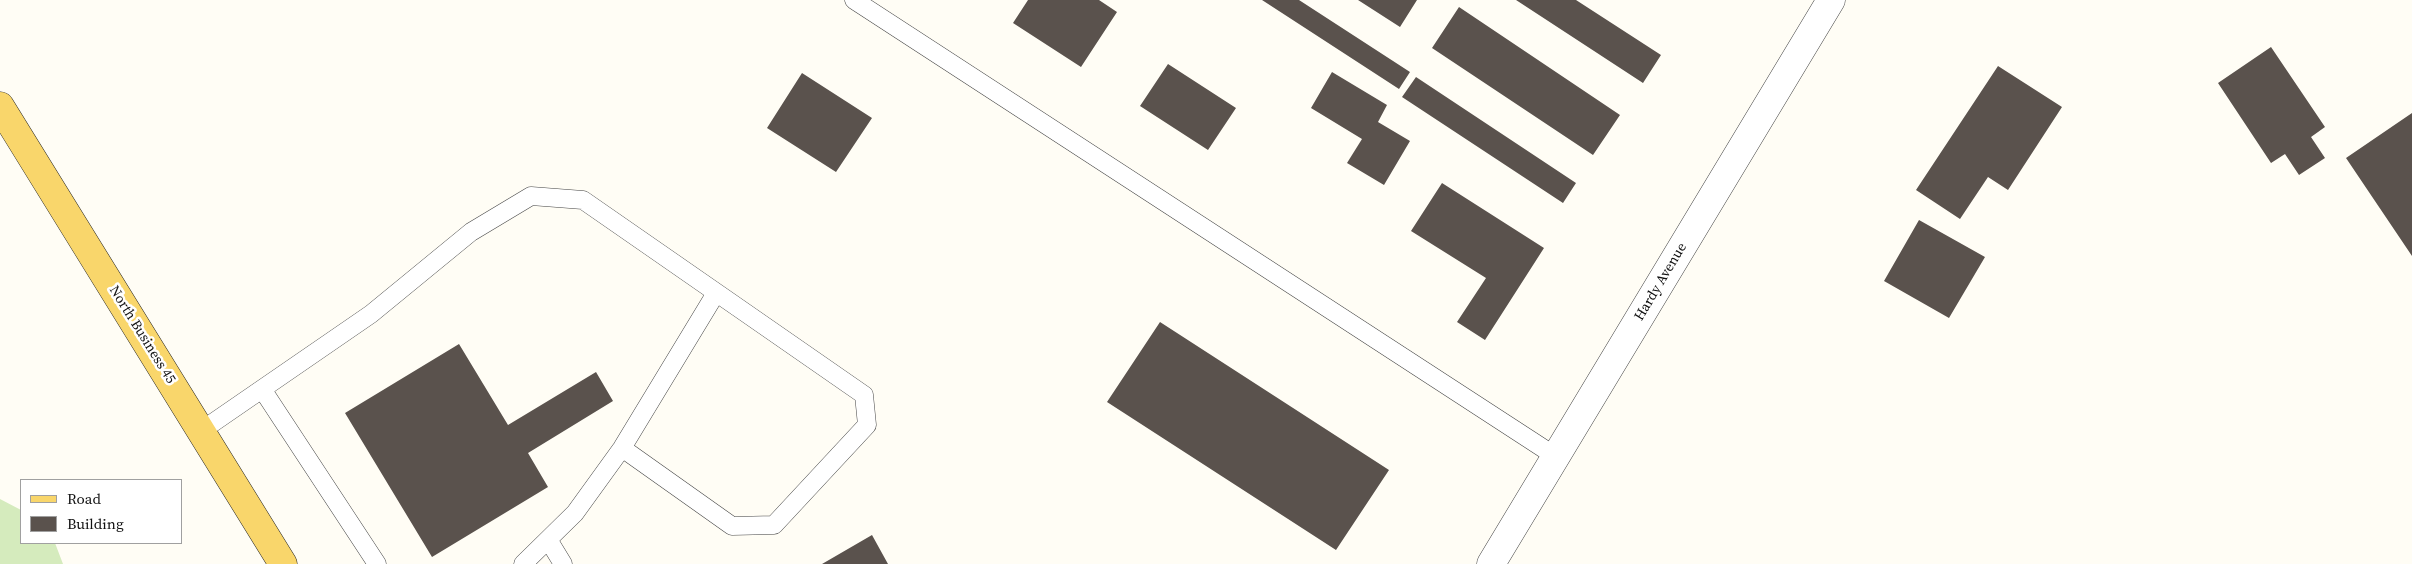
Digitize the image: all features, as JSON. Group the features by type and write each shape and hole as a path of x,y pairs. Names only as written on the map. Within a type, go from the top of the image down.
{"main road":[{"name":"North Business 45","path":"0,106 283,564"}],"street":[{"name":"Hardy Avenue","path":"1491,564 1831,0"}],"lane":[{"path":"854,0 1555,456"},
{"path":"201,432 371,314 471,232 531,196 583,200 864,395 868,424 774,525 732,526 622,448"},
{"path":"523,564 549,541 575,513 622,448 716,293"},
{"path":"262,390 377,564"},
{"path":"549,541 563,564"}],"green space":[{"path":"0,499 20,509 20,544 55,544 63,564 0,564"}],"building":[{"path":"1028,0 1099,0 1117,12 1081,67 1013,23"},
{"path":"1262,0 1299,0 1410,72 1399,89"},
{"path":"1358,0 1417,0 1400,27"},
{"path":"1516,0 1576,0 1661,55 1643,83"},
{"path":"1459,7 1620,115 1593,155 1432,48"},
{"path":"2271,47 2325,127 2311,137 2325,158 2299,175 2285,154 2271,163 2218,83"},
{"path":"1168,64 1236,108 1208,150 1140,106"},
{"path":"1998,66 2062,107 2008,190 1988,177 1960,219 1916,190"},
{"path":"1332,72 1387,105 1378,122 1410,141 1384,185 1347,163 1362,139 1311,108"},
{"path":"802,73 872,118 836,172 767,128"},
{"path":"1416,77 1576,183 1563,203 1402,97"},
{"path":"2412,113 2412,256 2346,158"},
{"path":"1442,183 1544,248 1485,340 1457,322 1486,278 1411,231"},
{"path":"1919,220 1985,257 1949,318 1884,281"},
{"path":"1160,322 1389,470 1336,550 1107,402"},
{"path":"459,344 508,425 596,372 613,401 528,453 548,487 432,557 345,413"},
{"path":"872,535 888,564 822,564"}]}
